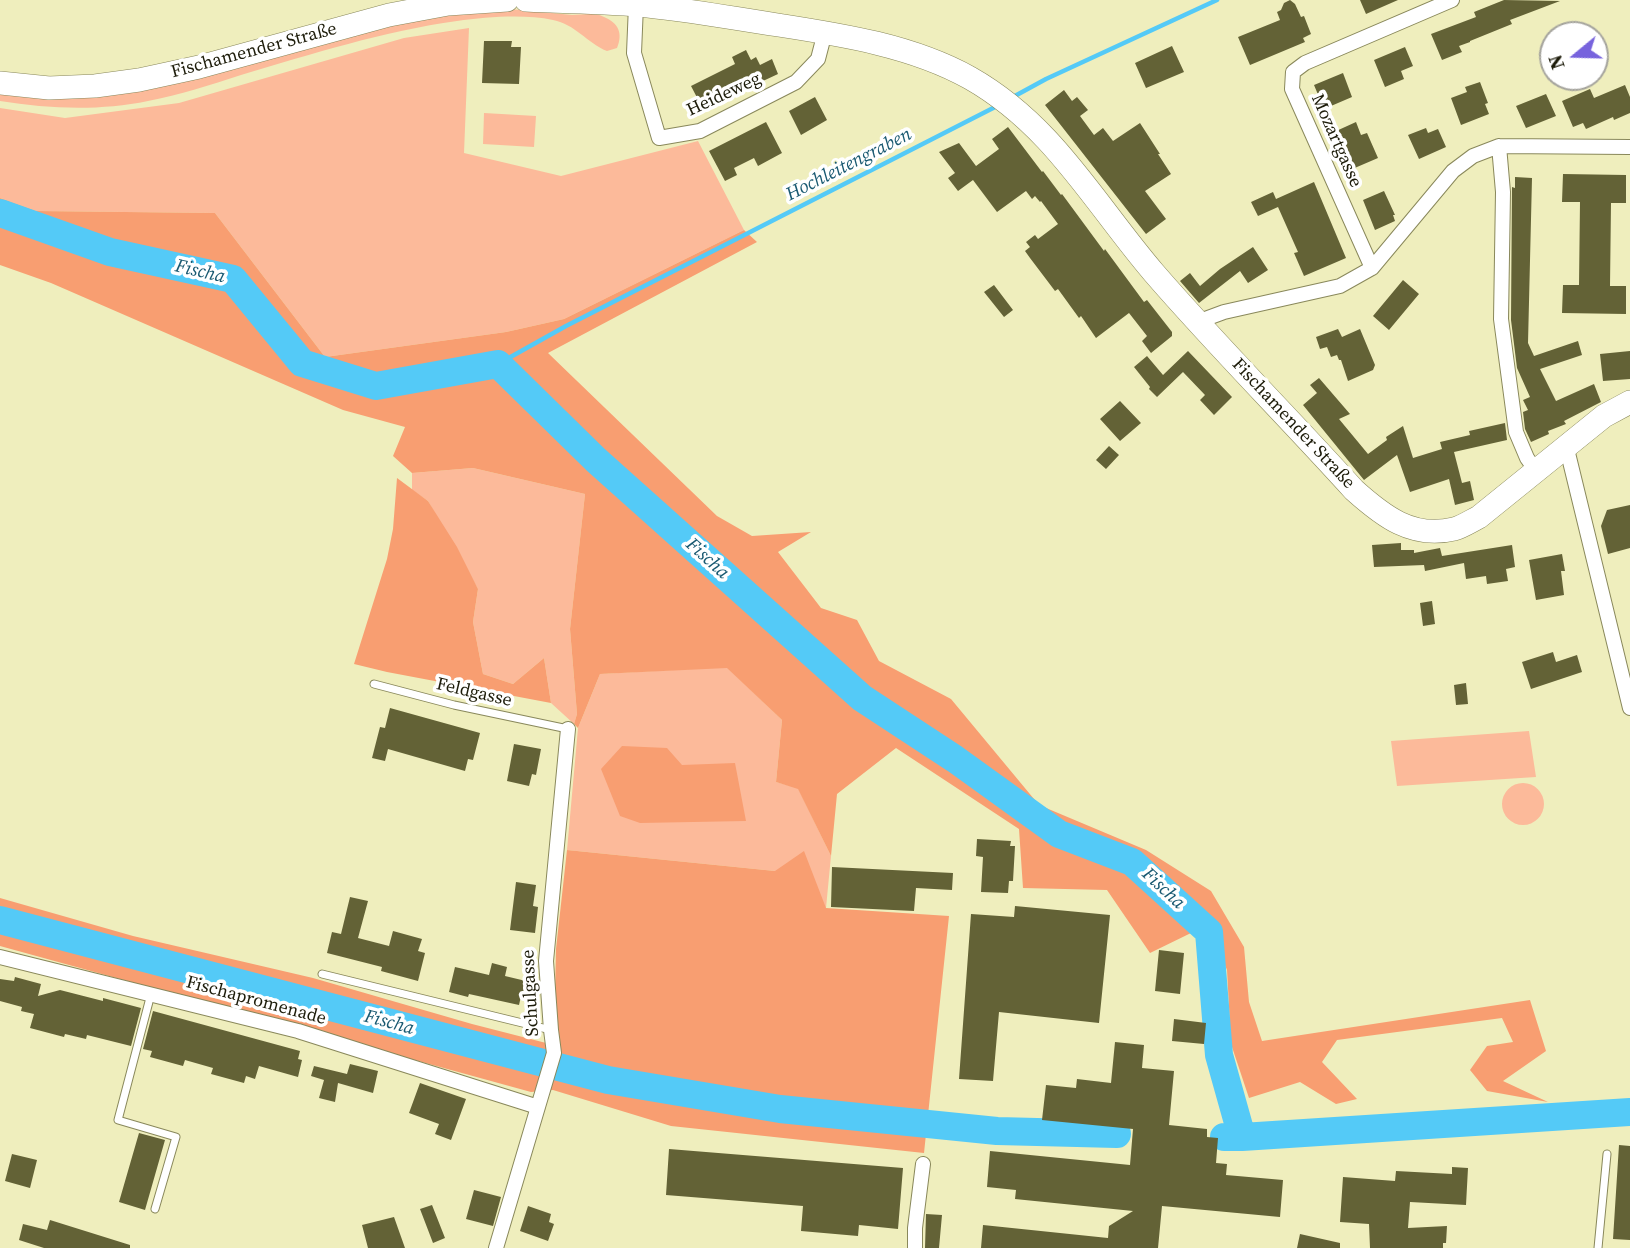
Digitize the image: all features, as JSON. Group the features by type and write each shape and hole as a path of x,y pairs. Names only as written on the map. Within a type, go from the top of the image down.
{"main road":[{"name":"Fischamender Straße","path":"0,83 49,88 139,80 199,67 389,15 448,4 507,0"},
{"name":"Fischamender Straße","path":"526,0 636,5 825,32 924,57 969,78 1007,103 1036,127 1197,322 1354,490 1378,512 1405,527 1433,531 1455,528 1479,517 1604,416 1630,402"}],"street":[{"name":"Mozartgasse","path":"1372,268 1292,89 1293,72 1305,62 1452,0"},
{"name":"Heideweg","path":"636,5 634,53 659,138 700,131 796,82 818,59 825,32"},
{"path":"1499,146 1503,192 1501,319 1516,432 1536,471"},
{"path":"1197,322 1224,312 1340,286 1372,268 1452,171 1473,156 1499,146 1630,147"},
{"path":"1566,445 1630,708"},
{"name":"Schulgasse","path":"496,1248 554,1053 546,961 568,729"},
{"name":"Fischapromenade","path":"0,957 298,1031 538,1107"},
{"path":"915,1248 923,1164"}],"lane":[{"name":"Feldgasse","path":"374,684 454,705 568,729"},
{"path":"322,974 551,1030"},
{"path":"151,993 118,1120 176,1137 155,1209"},
{"path":"1598,1248 1607,1154"}],"shaded area":[{"path":"500,8 600,15 616,26 619,43 617,48 607,51 568,25 542,18 481,18 430,25 375,37 160,99 74,108 0,101 0,91 28,94 402,21"},
{"path":"469,28 464,153 561,176 698,141 744,230 564,319 506,332 325,357 215,213 36,211 0,198 0,108 65,118 179,103 404,38"},
{"path":"484,113 536,116 534,147 483,144"},
{"path":"0,198 36,211 215,213 325,357 506,332 564,319 744,230 757,242 548,353 717,516 752,536 811,532 778,552 821,608 857,620 879,661 951,699 1039,805 1146,850 1211,891 1244,947 1249,1002 1262,1041 1530,1000 1546,1051 1503,1081 1548,1102 1487,1091 1470,1070 1487,1046 1513,1042 1502,1018 1337,1040 1322,1062 1357,1099 1336,1104 1300,1082 1249,1098 1231,1044 1227,970 1206,919 1191,933 1150,953 1107,890 1023,888 1019,829 896,748 837,794 831,856 798,789 776,782 782,720 727,668 600,674 578,728 574,724 577,714 570,629 585,494 473,468 412,473 393,456 405,427 343,410 51,283 0,265"},
{"path":"473,468 585,494 570,629 577,714 574,724 551,703 544,658 513,684 483,674 473,622 478,589 428,501 412,490 412,473"},
{"path":"397,478 428,501 457,547 478,589 473,622 483,674 513,684 544,658 551,703 354,664 387,559 393,529"},
{"path":"727,667 782,720 776,782 798,788 831,856 826,908 775,871 567,850 578,728 600,674"},
{"path":"1529,731 1536,777 1397,786 1391,741"},
{"path":"622,746 667,748 682,765 735,763 746,821 640,823 620,816 601,769"},
{"path":"1523,783 1538,789 1544,804 1538,819 1523,825 1508,819 1502,804 1508,789"},
{"path":"567,850 775,871 804,851 826,908 949,916 924,1153 671,1126 553,1090 531,1092 0,946 0,898 133,936 313,978 550,1044 554,1039 556,949"}],"building":[{"path":"1290,0 1301,17 1304,16 1311,34 1303,38 1305,42 1250,65 1238,37 1280,20 1277,12"},
{"path":"1360,0 1398,0 1366,14"},
{"path":"1504,0 1560,1 1510,20 1512,24 1459,46 1462,52 1442,60 1431,34 1476,17 1474,12"},
{"path":"484,41 512,41 511,47 521,47 519,84 482,83"},
{"path":"1172,46 1184,72 1146,88 1135,63"},
{"path":"1405,47 1413,66 1401,71 1404,79 1385,87 1374,60"},
{"path":"746,50 751,60 756,57 760,65 772,59 778,74 703,109 691,86 735,64 732,57"},
{"path":"1343,73 1352,97 1324,109 1314,85"},
{"path":"1480,82 1489,114 1461,125 1451,98 1467,92 1465,87"},
{"path":"1625,85 1630,97 1630,113 1586,129 1583,123 1573,127 1562,101 1585,91 1591,91 1594,98"},
{"path":"1064,90 1072,101 1077,97 1088,110 1080,116 1094,135 1103,128 1113,141 1140,123 1160,154 1171,174 1145,191 1166,219 1146,234 1045,105"},
{"path":"1546,94 1556,116 1526,128 1516,106"},
{"path":"815,97 827,120 801,135 789,111"},
{"path":"766,122 782,153 758,166 754,158 734,168 737,175 725,181 709,151"},
{"path":"1356,122 1361,135 1367,133 1378,158 1350,170 1334,132"},
{"path":"1008,127 1144,302 1147,300 1172,332 1172,336 1151,353 1142,341 1147,336 1129,313 1096,338 1081,316 1079,318 1058,289 1055,291 1030,258 1025,251 1030,247 1026,242 1035,235 1038,239 1058,224 1041,201 1035,196 1032,199 1026,191 997,212 973,180 958,191 948,178 955,173 939,152 959,143 976,166 999,149 992,139"},
{"path":"1426,128 1428,133 1438,129 1446,147 1419,159 1408,135"},
{"path":"1563,174 1626,175 1626,203 1611,203 1610,286 1626,286 1626,314 1562,313 1563,285 1579,285 1580,202 1562,202"},
{"path":"1515,177 1532,178 1528,343 1534,356 1578,341 1582,355 1540,369 1556,401 1594,384 1601,402 1531,442 1525,429 1523,412 1528,410 1523,400 1530,397 1517,368 1511,320 1512,187 1515,188"},
{"path":"1314,182 1346,258 1304,276 1294,253 1298,252 1278,207 1258,216 1251,202 1273,192 1276,199"},
{"path":"1384,191 1395,221 1375,230 1363,200"},
{"path":"1253,247 1268,270 1248,283 1240,271 1199,303 1180,281 1190,273 1200,286"},
{"path":"1403,280 1419,294 1389,330 1373,316"},
{"path":"994,285 1013,310 1004,317 984,292"},
{"path":"1338,329 1342,337 1360,329 1375,365 1373,370 1348,381 1337,355 1331,357 1327,347 1320,349 1316,337"},
{"path":"1188,351 1232,397 1214,415 1200,400 1205,395 1183,372 1157,397 1134,367 1147,356 1163,375"},
{"path":"1630,351 1630,379 1603,381 1600,354"},
{"path":"1319,378 1350,414 1339,419 1368,454 1403,426 1413,458 1442,449 1440,442 1470,435 1469,431 1505,423 1507,440 1454,452 1462,483 1470,481 1474,500 1455,505 1449,479 1410,492 1397,455 1364,480 1303,405 1317,393 1310,385"},
{"path":"1120,401 1141,423 1120,441 1100,419"},
{"path":"1109,446 1119,455 1106,469 1096,460"},
{"path":"1630,505 1630,548 1608,554 1601,526 1607,510"},
{"path":"1401,543 1401,550 1414,550 1414,553 1440,548 1442,556 1512,545 1515,567 1506,569 1508,581 1487,584 1486,576 1466,579 1464,563 1425,571 1424,565 1374,567 1372,545"},
{"path":"1562,554 1565,571 1561,571 1564,595 1536,600 1529,560"},
{"path":"1432,601 1435,624 1423,626 1420,603"},
{"path":"1553,652 1556,662 1577,655 1582,672 1531,689 1522,662"},
{"path":"1466,683 1468,704 1456,705 1454,685"},
{"path":"390,708 480,733 473,760 468,759 465,771 388,749 385,761 372,758 380,727 385,728"},
{"path":"514,744 541,749 536,775 532,774 529,786 507,781"},
{"path":"977,839 1011,841 1010,846 1015,846 1013,881 1009,881 1008,893 981,892 983,857 976,856"},
{"path":"832,867 953,873 952,890 916,888 914,911 831,907"},
{"path":"516,882 536,885 533,906 538,907 535,933 510,930"},
{"path":"350,897 368,901 358,938 389,946 393,931 422,939 418,951 425,953 418,981 381,971 382,967 327,953 332,932 341,934"},
{"path":"1015,906 1110,915 1099,1023 999,1012 993,1081 959,1079 971,914 1014,917"},
{"path":"1159,950 1184,953 1180,994 1155,991"},
{"path":"492,963 507,967 505,976 530,982 526,997 521,996 519,1005 449,992 455,967 489,975"},
{"path":"15,977 41,984 38,996 60,990 141,1008 131,1046 87,1035 86,1039 65,1034 64,1037 30,1028 34,1014 21,1011 22,1007 0,1001 0,979 14,981"},
{"path":"153,1011 300,1051 298,1059 302,1060 298,1077 259,1066 255,1079 246,1076 244,1083 211,1074 213,1068 185,1060 183,1066 150,1057 152,1051 143,1049"},
{"path":"1174,1019 1206,1023 1204,1044 1172,1041"},
{"path":"1115,1042 1144,1045 1142,1068 1174,1071 1169,1125 1207,1129 1207,1137 1218,1138 1216,1163 1227,1164 1226,1175 1283,1180 1280,1217 1162,1206 1158,1248 981,1248 983,1225 1108,1238 1109,1226 1133,1211 1015,1199 1016,1190 987,1187 990,1151 1130,1165 1133,1129 1042,1120 1046,1085 1076,1088 1077,1079 1111,1083"},
{"path":"350,1064 378,1071 373,1093 338,1083 335,1102 319,1098 324,1080 311,1076 314,1066 347,1074"},
{"path":"420,1083 466,1099 451,1140 435,1134 439,1124 409,1113"},
{"path":"139,1133 165,1140 145,1210 119,1202"},
{"path":"1619,1145 1630,1146 1630,1240 1613,1239"},
{"path":"669,1149 903,1168 898,1229 859,1225 858,1236 801,1231 803,1206 666,1195"},
{"path":"12,1154 37,1160 30,1188 5,1181"},
{"path":"1452,1167 1468,1168 1466,1205 1410,1202 1408,1228 1447,1226 1443,1248 1370,1248 1369,1224 1340,1222 1343,1177 1395,1181 1396,1171 1452,1174"},
{"path":"474,1190 501,1197 493,1226 466,1219"},
{"path":"432,1205 445,1238 433,1243 420,1209"},
{"path":"528,1206 551,1214 549,1222 554,1224 548,1241 520,1231"},
{"path":"926,1214 942,1215 939,1248 925,1248"},
{"path":"394,1217 405,1248 368,1248 362,1225"},
{"path":"50,1220 130,1245 130,1248 44,1248 19,1240 23,1224 47,1230"},
{"path":"1300,1234 1340,1243 1340,1248 1297,1248"}],"waterway":[{"name":"Hochleitengraben","path":"1013,97 1217,0"},
{"name":"Hochleitengraben","path":"498,364 566,326 999,105"},
{"name":"Fischa","path":"0,213 110,252 233,279 302,363 376,386 498,364 596,460 862,698 955,759 1059,834 1132,862 1209,932 1219,1055 1242,1137"},
{"name":"Fischa","path":"0,920 608,1080 780,1109 997,1131 1117,1134"},
{"name":"Fischa","path":"1224,1137 1630,1112"}]}
